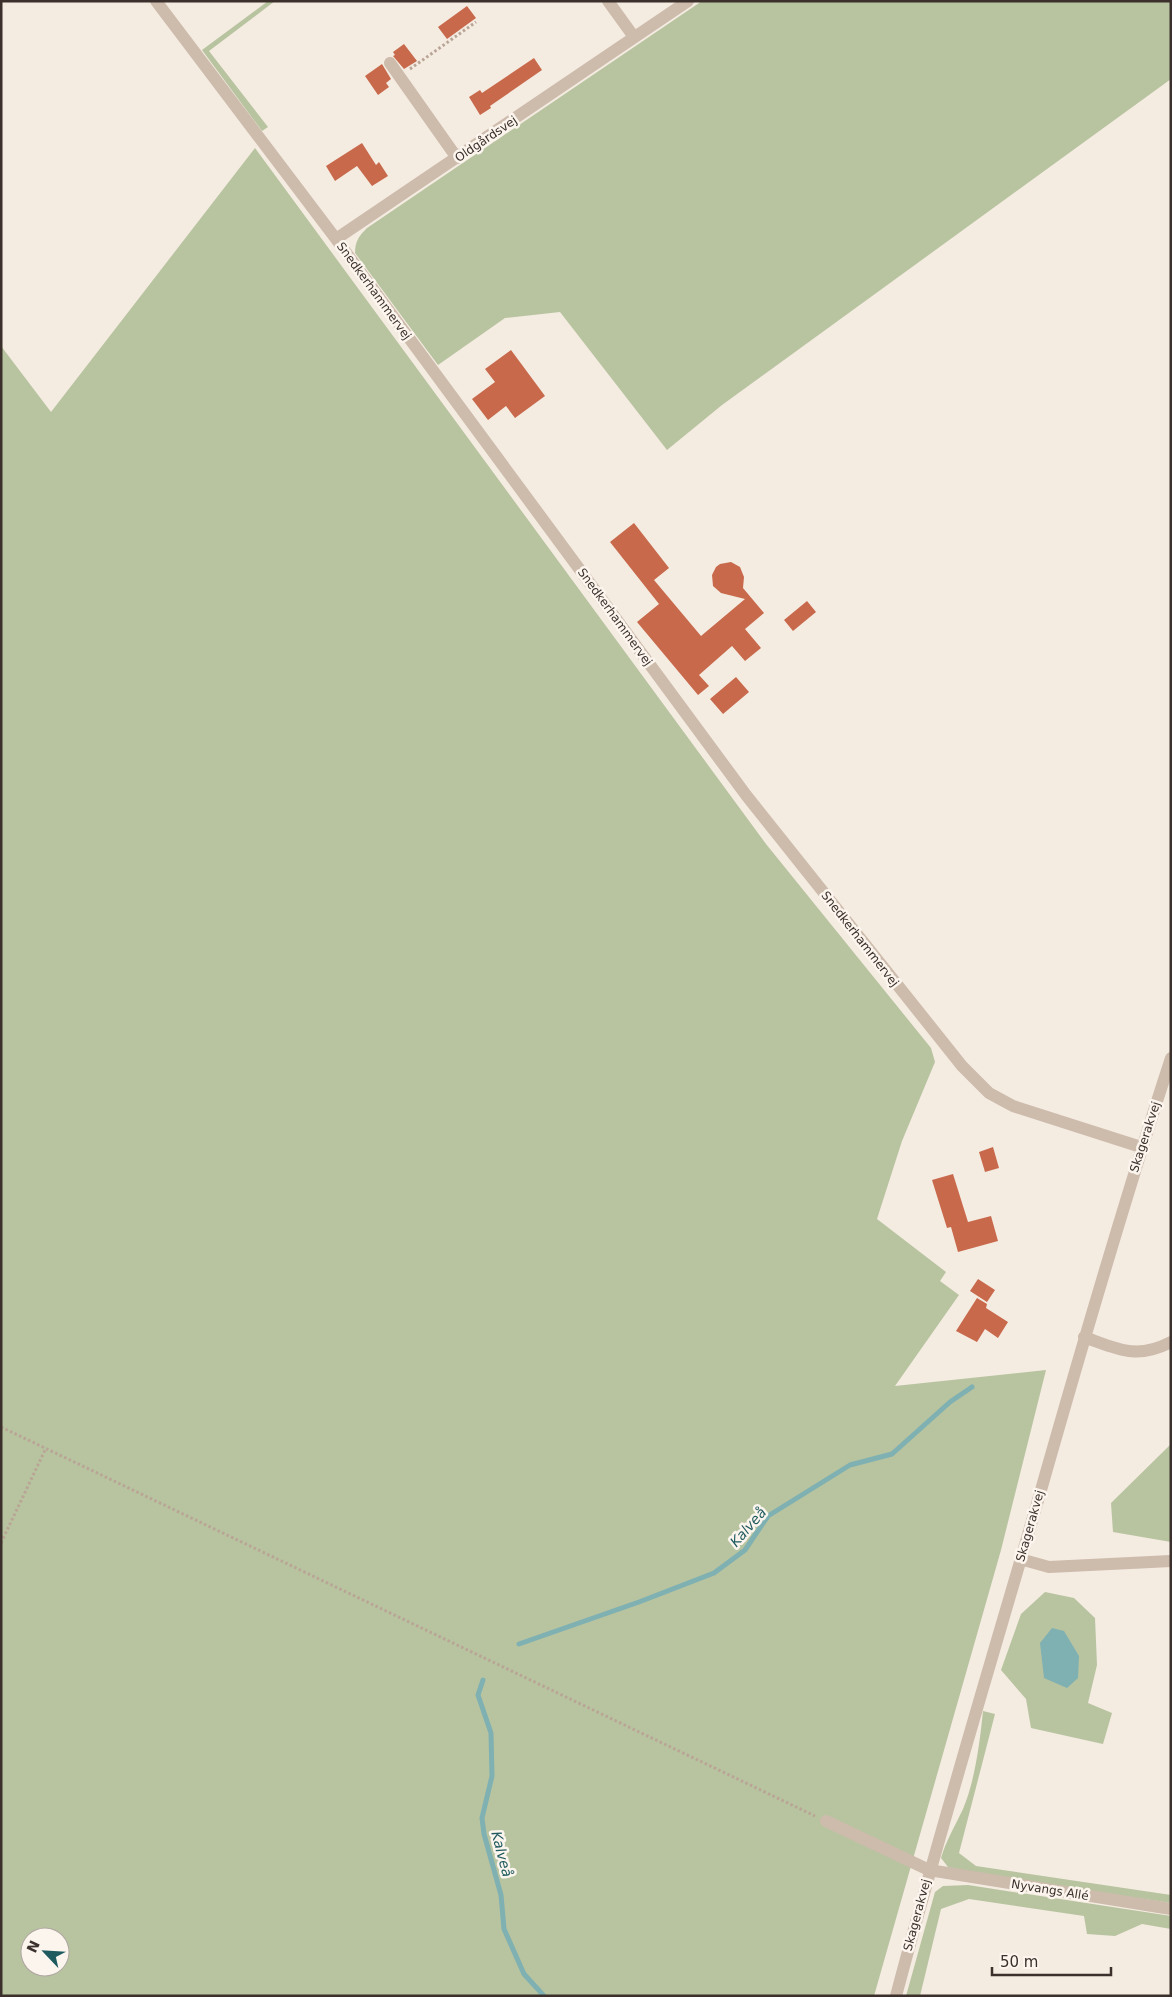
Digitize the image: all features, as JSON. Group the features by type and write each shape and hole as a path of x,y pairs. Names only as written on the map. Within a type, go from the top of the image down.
{"street":[{"name":"Snedkerhammervej","path":"156,1 336,239 746,795 962,1066 990,1093 1013,1106 1141,1147"},
{"path":"608,1 634,37"},
{"name":"Oldgårdsvej","path":"336,239 688,1"},
{"path":"390,63 457,158"},
{"name":"Skagerakvej","path":"896,1996 929,1870 1084,1337 1141,1147 1171,1058"},
{"path":"1084,1337 1125,1351 1140,1353 1157,1349 1171,1342"},
{"path":"1020,1559 1049,1567 1171,1561"},
{"name":"Nyvangs Allé","path":"826,1821 929,1870 1171,1909"}],"path":[{"path":"400,77 476,22"},
{"path":"1,1427 826,1821"},
{"path":"1,1543 46,1448"}],"green space":[{"path":"268,1 275,1 209,51 268,127 262,131 202,50"},
{"path":"702,1 1171,1 1171,79 722,405 667,450 560,312 505,318 438,365 355,253 360,236 367,228"},
{"path":"255,148 766,844 931,1048 935,1062 902,1141 877,1219 946,1272 940,1281 959,1295 895,1386 1046,1370 1001,1550 874,1996 1,1996 1,346 51,412"},
{"path":"1171,1444 1171,1542 1113,1532 1111,1503"},
{"path":"1045,1592 1074,1598 1095,1618 1097,1665 1088,1703 1112,1713 1103,1744 1031,1728 1026,1699 1001,1670 1021,1614"},
{"path":"983,1711 995,1714 959,1853 976,1866 1171,1895 1171,1903 962,1872 948,1867 941,1858 971,1786 979,1748"},
{"path":"968,1885 1171,1916 1171,1929 1142,1924 1115,1936 1087,1934 1084,1916 969,1899 941,1909 920,1996 906,1996 935,1892 943,1886"}],"water":[{"path":"1052,1628 1064,1631 1079,1656 1078,1678 1067,1688 1044,1678 1040,1643"}],"building":[{"path":"467,6 476,18 447,39 438,27"},
{"path":"404,44 417,61 404,69 393,56 395,55 393,52"},
{"path":"534,58 542,70 480,115 469,97 480,90 482,93"},
{"path":"382,64 391,79 386,83 389,87 378,95 365,76"},
{"path":"362,143 376,165 379,162 388,176 372,186 357,166 335,181 326,166"},
{"path":"511,350 545,396 515,418 506,406 488,420 472,399 495,382 485,369"},
{"path":"634,523 669,568 654,580 701,636 745,599 721,593 713,586 712,575 720,564 731,562 740,567 744,577 743,588 764,613 745,629 761,648 745,661 732,646 699,675 709,686 698,695 637,622 659,604 610,542"},
{"path":"807,601 816,612 793,631 784,620"},
{"path":"736,677 749,692 723,714 710,699"},
{"path":"993,1147 999,1168 985,1172 979,1152"},
{"path":"953,1174 968,1222 991,1216 998,1241 958,1252 951,1227 947,1228 932,1180"},
{"path":"978,1279 995,1290 987,1302 970,1291"},
{"path":"977,1298 987,1304 986,1308 1008,1322 998,1338 985,1329 977,1342 956,1331"}],"waterway":[{"name":"Kalveå","path":"519,1644 639,1602 714,1573 745,1550 768,1516 850,1465 892,1454 950,1402 972,1387"},
{"name":"Kalveå","path":"483,1680 478,1695 491,1733 492,1776 482,1818 484,1834 501,1895 504,1929 524,1974 544,1996"}]}
